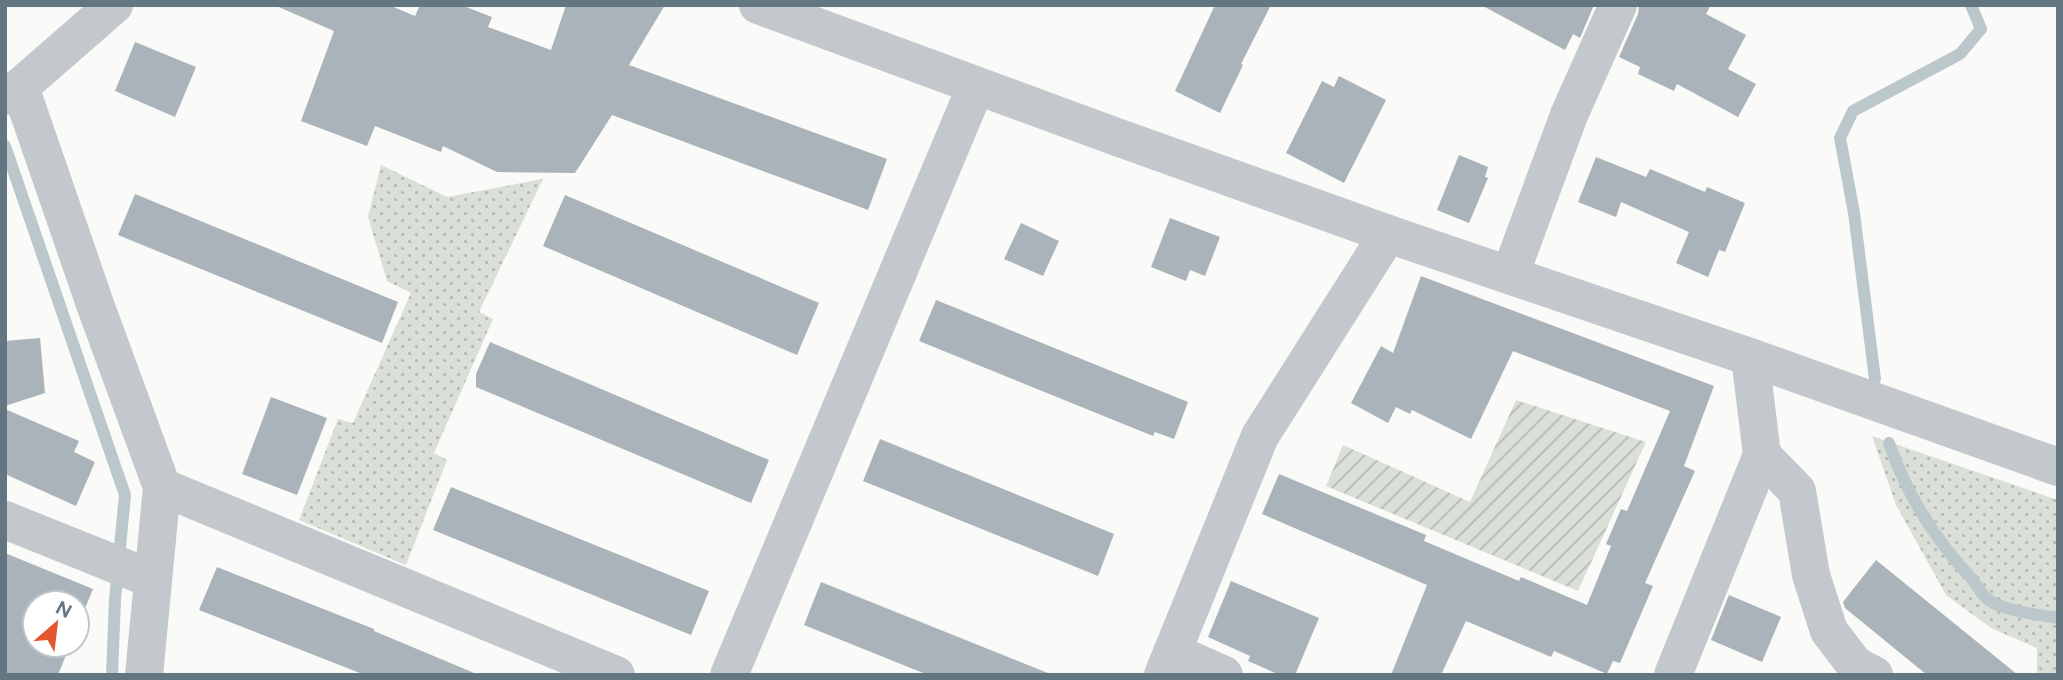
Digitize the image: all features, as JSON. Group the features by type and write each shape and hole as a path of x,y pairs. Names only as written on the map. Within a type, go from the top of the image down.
{"street":[{"path":"114,5 10,93 162,487 144,675"},
{"path":"1510,275 1569,115 1618,5"},
{"path":"766,7 976,86 1388,234 1750,357 2058,467"},
{"path":"729,675 976,86"},
{"path":"1224,675 1168,664 1260,436 1388,234"},
{"path":"1673,675 1762,455 1750,357"},
{"path":"1762,455 1797,491 1811,575 1829,631 1855,665 1874,675"},
{"path":"162,487 616,675"},
{"path":"5,520 152,579"}],"shaded area":[{"path":"381,165 447,197 543,179 479,312 493,319 434,453 447,460 406,565 299,520 338,419 353,423 411,293 387,281 368,217"},
{"path":"1516,400 1646,442 1578,591 1326,486 1343,445 1470,502"},
{"path":"1872,436 2058,500 2058,675 2037,675 2037,648 1991,628 1946,595 1896,505"}],"building":[{"path":"274,5 389,5 415,16 420,5 461,5 492,17 488,27 551,50 566,5 665,5 629,65 887,159 868,210 612,115 575,173 497,172 443,146 441,152 375,126 367,146 301,121 334,31"},
{"path":"1215,5 1271,5 1220,113 1175,91"},
{"path":"1481,5 1594,5 1580,38 1573,34 1565,50"},
{"path":"1639,5 1711,5 1706,14 1746,35 1728,69 1756,84 1738,117 1677,84 1674,91 1638,74 1640,67 1619,57 1638,14"},
{"path":"135,42 196,67 175,117 115,91"},
{"path":"1339,76 1386,100 1344,183 1286,153 1322,81 1334,87"},
{"path":"1459,155 1488,167 1485,177 1488,178 1469,223 1437,210"},
{"path":"1596,157 1646,177 1650,169 1705,192 1707,187 1745,203 1725,252 1719,250 1708,277 1676,263 1689,232 1621,202 1616,217 1578,202"},
{"path":"135,194 398,302 382,343 118,235"},
{"path":"565,195 819,303 797,355 543,246"},
{"path":"1170,218 1220,237 1205,276 1190,270 1186,281 1151,267"},
{"path":"1021,223 1059,241 1043,276 1004,259"},
{"path":"1421,276 1714,386 1684,466 1695,471 1645,583 1653,586 1620,663 1613,661 1607,674 1554,651 1551,657 1466,621 1441,675 1391,675 1427,585 1262,514 1279,474 1426,535 1424,541 1519,581 1521,577 1587,605 1611,546 1606,544 1621,509 1627,511 1670,411 1513,351 1471,439 1412,410 1410,414 1396,407 1388,423 1351,403 1381,346 1393,353"},
{"path":"936,300 1188,402 1174,439 1155,432 1153,436 919,341"},
{"path":"40,338 45,393 5,406 5,341"},
{"path":"490,342 769,460 751,503 476,387 476,374"},
{"path":"271,397 327,418 297,495 242,474"},
{"path":"5,409 79,441 74,452 95,462 76,506 5,474"},
{"path":"880,439 1114,534 1098,576 863,481"},
{"path":"451,487 709,591 691,635 433,530"},
{"path":"5,553 93,589 91,594 91,589 21,589 21,659 64,659 58,675 5,675"},
{"path":"1876,560 2018,675 1927,675 1845,608 1843,602"},
{"path":"217,567 374,629 479,675 365,675 199,610"},
{"path":"1231,581 1319,618 1295,675 1280,675 1248,661 1250,656 1208,637"},
{"path":"821,582 1048,675 928,675 804,625"},
{"path":"1729,595 1781,617 1762,662 1711,640"}],"waterway":[{"path":"1875,379 1854,213 1840,138 1853,111 1960,54 1981,29 1971,5"},
{"path":"5,146 125,495 115,599 112,675"},
{"path":"1889,443 1904,481 1934,533 1985,597 2006,608 2058,618"}]}
